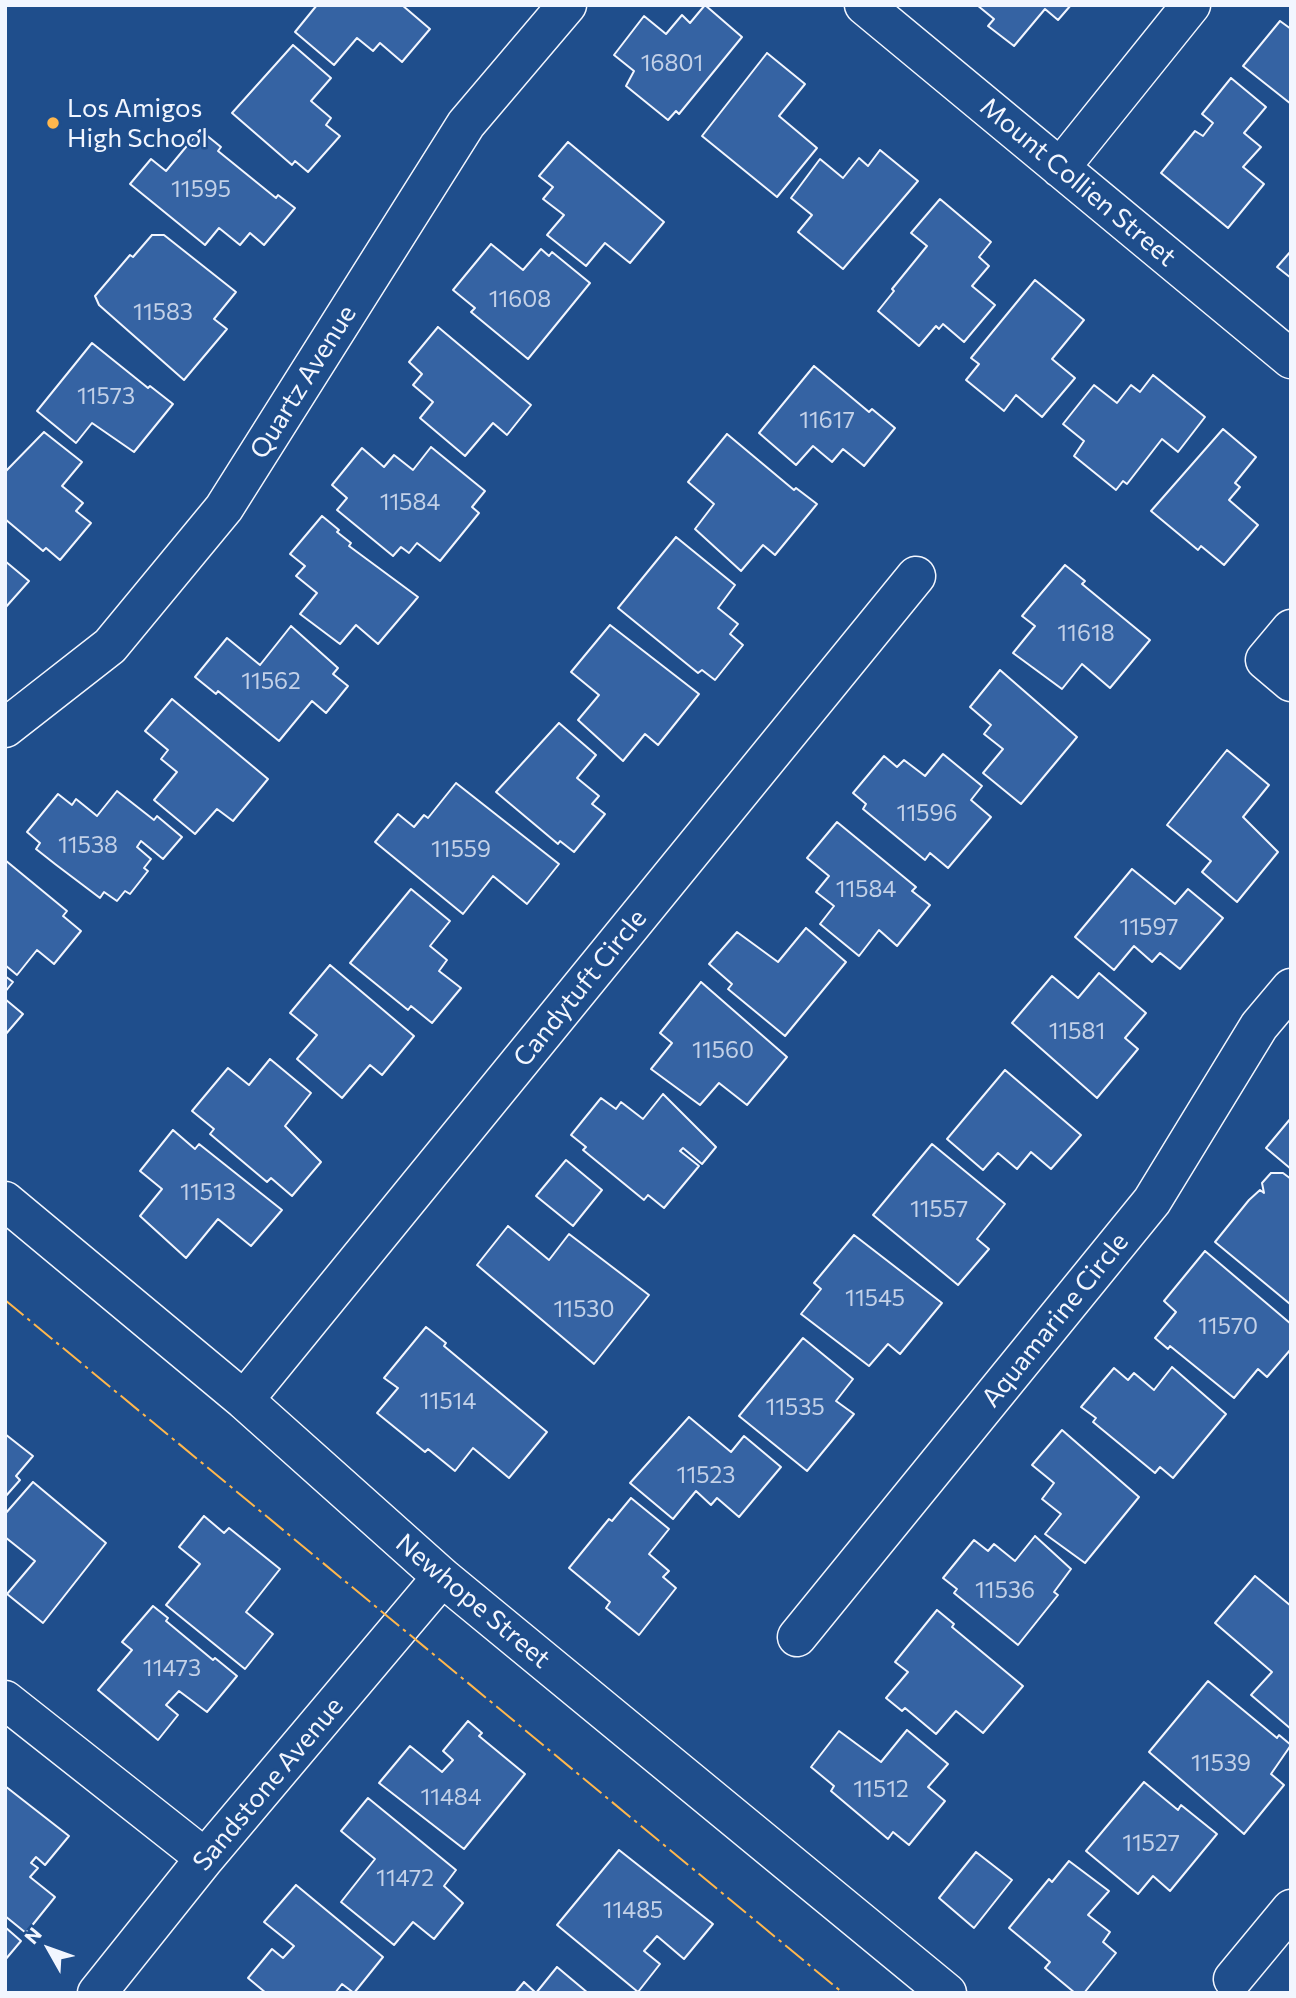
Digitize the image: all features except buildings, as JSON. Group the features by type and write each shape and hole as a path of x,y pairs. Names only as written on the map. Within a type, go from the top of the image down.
{"street":[{"name":"Quartz Avenue","path":"5,728 110,646 224,508 466,124 567,5"},
{"name":"Mount Collien Street","path":"864,5 1291,359"},
{"path":"1060,167 1191,5"},
{"name":"Candytuft Circle","path":"244,1400 916,576"},
{"path":"1278,671 1291,629"},
{"name":"Aquamarine Circle","path":"797,1637 1152,1201 1259,1026 1291,988"},
{"name":"Newhope Street","path":"5,1201 244,1400 442,1577 947,1993"},
{"name":"Sandstone Avenue","path":"97,1993 205,1858 442,1577"},
{"path":"5,1700 205,1858"},
{"path":"1233,1979 1291,1909"}],"power":[{"path":"5,1300 843,1993"}],"place":[{"name":"Los Amigos High School","path":"53,123"}]}
